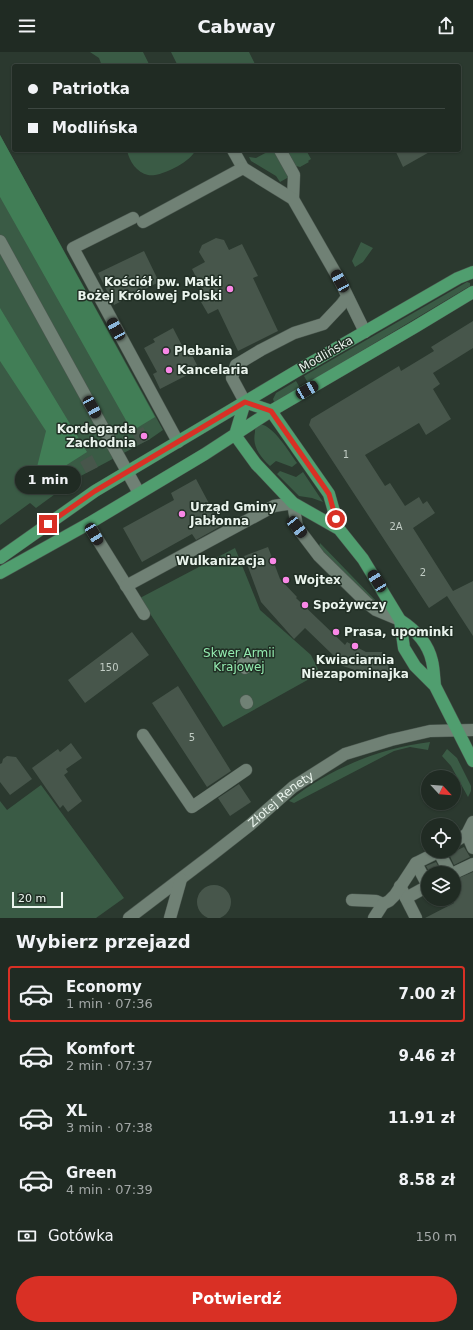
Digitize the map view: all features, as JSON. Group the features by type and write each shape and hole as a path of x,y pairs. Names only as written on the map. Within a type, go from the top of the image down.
{"main road":[{"name":"Modlińska","path":"0,558 95,491 458,278 473,272"},
{"name":"Modlińska","path":"0,573 88,524 235,435 271,411 473,292"},
{"path":"339,530 329,494 271,411 245,402 235,435 256,464 293,503 339,530 363,559 400,620 420,637 426,647 432,661 435,686"},
{"path":"400,620 404,648 415,666 435,686 473,761"}],"street":[{"path":"234,152 243,168 293,199 340,281 365,332"},
{"path":"281,152 294,175 293,199"},
{"path":"178,442 73,248 138,220 243,168"},
{"path":"0,241 139,493"},
{"path":"245,402 232,378 236,365 294,333 323,324 347,297"},
{"path":"126,586 274,506 293,503 297,527 320,556 366,604 400,620"},
{"path":"88,524 144,614"},
{"name":"Złotej Renety","path":"129,918 250,825 293,787 345,754 391,740 430,731 457,729 473,730"},
{"path":"143,735 192,807 246,770"},
{"path":"461,837 466,834 473,822"},
{"path":"466,834 473,848"},
{"path":"374,918 383,904 389,901 416,864 427,858"},
{"path":"416,864 421,873"},
{"path":"461,870 473,864"},
{"path":"170,918 181,878"},
{"path":"400,886 416,918"},
{"path":"406,898 421,890"},
{"path":"352,900 376,901 383,904"}],"green space":[{"path":"90,52 143,52 149,64 101,64 99,58"},
{"path":"171,52 249,52 255,64 177,64"},
{"path":"0,135 163,430 150,439 77,478 36,508 30,503 0,525"},
{"path":"0,135 155,417 132,431 0,197"},
{"path":"128,152 194,152 188,159 175,168 153,175 140,172 130,158"},
{"path":"267,152 274,152 289,177 280,182 276,176 251,161 249,157 256,158"},
{"path":"288,152 307,152 311,159 308,161 309,162 300,167 296,166"},
{"path":"361,242 373,248 363,262 355,267 352,261"},
{"path":"467,282 470,283 470,286 308,383 304,376"},
{"path":"0,308 87,452 32,487 46,431 0,361"},
{"path":"296,381 300,388 277,402 274,402 273,399 276,393"},
{"path":"260,424 271,429 276,434 297,463 292,467 276,461 270,466 266,462 256,447 254,437 256,428"},
{"path":"280,471 296,477 303,472 323,502 312,498 299,496 277,474"},
{"path":"320,543 376,601 370,598 319,547"},
{"name":"Skwer Armii Krajowej","path":"235,548 260,610 311,655 320,673 223,727 140,598"},
{"path":"430,742 428,750 410,747 394,751 294,803 289,801 321,779 355,762 392,749"},
{"path":"447,749 457,758 471,786 471,791 468,797 461,784 461,770 453,770 442,756"},
{"path":"41,785 124,898 96,918 0,918 0,801 7,810"}],"building":[{"path":"396,152 429,152 403,167"},
{"name":"Kościół pw. Matki Bożej Królowej Polski","path":"216,238 224,240 229,250 242,244 258,276 253,278 278,331 238,351 218,309 208,314 201,302 207,299 192,269 205,262 199,252 202,245"},
{"path":"144,251 159,282 114,305 98,273"},
{"path":"473,321 473,348 433,373 440,384 433,389 451,419 426,435 419,423 365,455 385,486 390,483 405,506 419,497 423,504 427,501 435,513 413,528 453,591 473,581 473,636 447,596 429,608 309,425 311,419 399,366 401,371 434,351 431,347"},
{"name":"Plebania","path":"173,328 188,357 192,355 199,369 160,389 153,374 157,372 144,348 155,342 153,339"},
{"name":"Kordegarda Zachodnia","path":"143,427 150,439 138,445 132,433"},
{"path":"92,455 98,467 86,473 80,462"},
{"name":"Urząd Gminy Jabłonna","path":"196,479 221,526 196,540 192,534 142,562 123,528 174,500 171,493"},
{"path":"268,547 280,579 297,597 296,598 345,645 347,642 366,652 382,652 391,672 372,676 343,666 332,657 334,656 305,628 294,639 261,602 244,556"},
{"path":"132,632 149,655 85,703 68,680"},
{"path":"178,686 231,771 207,787 152,703"},
{"path":"71,743 82,758 66,769 68,772 64,775 82,801 68,812 63,805 60,808 32,768 58,749 60,752"},
{"path":"7,756 16,757 32,779 10,795 0,782 0,764"},
{"path":"239,784 251,802 230,816 218,798"},
{"path":"464,847 470,857 454,865 451,858 461,858 461,848"},
{"path":"436,862 438,866 426,866"},
{"path":"473,872 473,918 425,918 448,906 461,906 461,877"},
{"path":"211,885 220,886 226,890 231,899 230,908 226,914 220,918 208,918 202,914 197,905 198,896 202,890"}],"place":[{"name":"Kościół pw. Matki Bożej Królowej Polski","path":"230,289"},
{"name":"Plebania","path":"166,351"},
{"name":"Kancelaria","path":"169,370"},
{"name":"Kordegarda Zachodnia","path":"144,436"},
{"name":"Urząd Gminy Jabłonna","path":"182,514"},
{"name":"Wulkanizacja","path":"273,561"},
{"name":"Wojtex","path":"286,580"},
{"name":"Spożywczy","path":"305,605"},
{"name":"Prasa, upominki","path":"336,632"},
{"name":"Kwiaciarnia Niezapominajka","path":"355,646"}],"route":[{"path":"48,524 95,491 245,402 271,411 329,494 336,519"}]}
